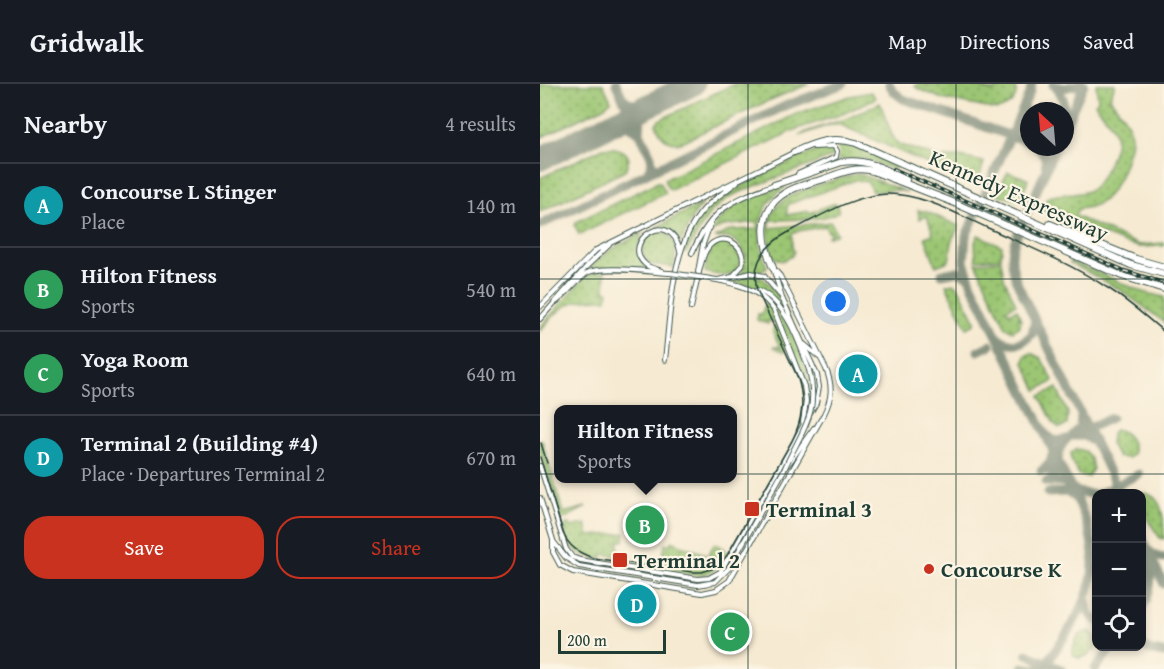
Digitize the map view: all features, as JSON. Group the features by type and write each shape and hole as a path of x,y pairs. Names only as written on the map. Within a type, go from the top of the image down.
{"highway":[{"name":"Kennedy Expressway","path":"794,152 829,139 847,140 860,144 1131,265 1164,274"},
{"path":"774,184 842,162 858,161 873,165 933,194"},
{"path":"773,268 765,244 765,220 772,205 790,190 852,170 862,169 933,194"},
{"name":"Kennedy Expressway","path":"933,194 1122,276 1164,289"},
{"path":"1004,207 1065,229 1136,260 1164,267"}],"street":[{"path":"540,307 589,256 614,240 794,152 826,145 834,146 837,152 832,160 740,197 721,210 702,229 692,253"},
{"path":"665,360 680,252 696,219 705,208 747,175"},
{"path":"691,308 706,232 721,210"},
{"path":"668,273 648,266 642,261 639,250 642,238 652,230 667,231 676,239 680,252"},
{"path":"695,290 705,251 713,242 722,239 736,244 743,254 741,269 728,278"},
{"path":"540,319 588,265 614,240"},
{"path":"540,466 563,542 570,555 580,560 698,579 712,577 722,569 818,399 817,375 782,298 773,268"},
{"path":"553,540 551,548 556,559 573,572 708,592 718,589 732,579 824,414 832,388 822,359 780,276 773,268"},
{"path":"540,498 553,540 572,563 610,572 698,585 714,582 729,568 784,470 811,414 813,389 809,370 780,306 768,296 712,279 611,269 594,270 584,276 556,302"},
{"path":"712,279 751,273 760,274 770,280 782,298"},
{"path":"753,290 774,310 804,386 806,400 803,424"},
{"path":"801,341 822,359"},
{"path":"784,470 824,414"},
{"path":"774,504 776,484"},
{"path":"742,561 743,543"},
{"path":"585,574 610,572"},
{"path":"673,581 690,591"}],"green space":[{"path":"540,84 603,84 611,101 602,108 540,138"},
{"path":"734,84 809,84 680,143 667,140 659,132 656,124 659,120"},
{"path":"918,84 969,84 991,91 999,89 1002,84 1014,84 1016,93 1010,104 997,110 942,99 917,88 915,86"},
{"path":"1096,84 1115,84 1110,98 1129,126 1130,147 1123,169 1107,197 1096,205 1078,209 1075,216 1139,245 1164,243 1164,246 1139,247 1125,243 1039,210 1047,198 1052,196 1088,191 1107,166 1114,148 1115,135 1110,123 1095,104 1098,100"},
{"path":"871,92 876,98 843,114 797,129 671,190 664,180 796,114 850,96"},
{"path":"880,103 892,135 898,144 941,158 960,157 984,162 977,186 841,125 829,125 799,136 808,131 846,119"},
{"path":"836,145 854,147 896,165 894,170 862,158 838,160 840,152"},
{"path":"603,148 615,148 625,152 629,159 625,171 540,212 540,178"},
{"path":"829,148 833,151 832,157 729,197 709,214 686,253 683,252 698,220 715,203 745,184 783,165"},
{"path":"1008,172 1028,179 1021,201 996,194"},
{"path":"860,174 907,192 894,190 872,192 868,182 858,179 789,204 787,215 808,211 809,213 836,203 839,211 825,217 771,220 769,228 831,222 837,234 827,237 831,233 825,226 799,231 792,234 794,251 792,256 782,261 775,258 768,231 770,218 777,207 787,198 799,192 826,182"},
{"path":"658,182 666,193 579,235 575,226 576,222"},
{"path":"784,186 785,188 775,195 763,213 760,234 767,267 761,271 741,274 745,258 741,246 731,239 715,238 731,230 757,229 757,222 724,226 711,232 725,214 733,208"},
{"path":"703,203 692,218 680,244 671,232 657,227"},
{"path":"918,210 959,226 953,236 949,261 936,266 925,237 933,234 927,216 919,219"},
{"path":"654,232 666,233 673,241 675,253 673,267 650,264 646,260 642,251 643,242"},
{"path":"642,233 639,252 641,260 648,268 588,269 612,249"},
{"path":"978,235 1002,246 1001,258 976,260 975,242"},
{"path":"725,242 735,248 738,253 740,263 738,268 726,276 705,272 711,248"},
{"path":"1001,260 1004,278 1016,304 1007,309 1009,313 1017,309 1020,317 1018,318 1021,319 1020,326 1013,331 1006,328 1002,315 1000,316 976,263"},
{"path":"1071,261 1143,292 1164,297 1164,322 1119,289 1070,263"},
{"path":"605,272 607,299 584,300 569,304 562,308 540,331 540,327 585,277 593,273"},
{"path":"754,275 762,278 774,290 796,332 783,310 770,296 754,288 729,281"},
{"path":"953,283 959,288 975,320 975,324 967,328 946,285"},
{"path":"768,299 784,319 800,351 806,368 811,398 808,409 805,381 775,309"},
{"path":"766,301 774,314 786,347 784,352 773,347 780,347 773,332 775,322 769,320 768,324 757,320 758,314 762,314"},
{"path":"1031,353 1041,358 1053,380 1037,390 1024,363 1025,356"},
{"path":"1057,388 1068,413 1067,425 1060,428 1054,424 1040,396"},
{"path":"1119,430 1128,436 1132,443 1133,454 1128,458 1118,457 1110,444 1111,434"},
{"path":"542,440 563,513 586,507 564,519 560,518 540,451"},
{"path":"1076,449 1085,451 1091,459 1093,469 1088,477 1079,475 1071,460 1071,453"},
{"path":"1146,494 1156,499 1162,511 1164,539 1160,538 1146,516"},
{"path":"567,524 571,527 586,524 589,536 625,533 624,541 619,541 618,556 603,554 602,559 581,554 566,541 565,526"},
{"path":"671,541 705,554 701,560 704,562 715,543 727,553 713,570 706,574 691,575 661,568 665,544 670,545"},
{"path":"1085,632 1092,633 1092,651 1078,658 1073,655 1073,646 1079,636"}],"taxiway":[{"path":"616,84 651,156 652,164 647,173"},
{"path":"540,225 785,106 843,84"},
{"path":"889,84 894,92 903,99 1020,139"},
{"path":"1032,84 966,236 964,262 972,285 1080,506 1089,531 1093,553 1088,593 1069,630 1042,669"},
{"path":"1053,85 1065,88 1080,84"},
{"path":"1074,107 1084,84"},
{"path":"1055,86 1064,102"},
{"path":"623,98 637,105 652,104"},
{"path":"640,132 641,116 652,104"},
{"path":"609,125 623,123 637,131"},
{"path":"1044,156 1046,169"},
{"path":"1052,156 1015,240 1012,253 1013,271 1118,489"},
{"path":"942,274 958,271 967,276"},
{"path":"998,337 1012,343 1025,341 1032,334 1035,320"},
{"path":"978,351 990,345"},
{"path":"1081,417 1080,427 1072,436 1084,436 1094,442"},
{"path":"1085,430 1111,418"},
{"path":"1045,434 1055,441 1067,439 1062,444 1055,473 1046,482 1063,482 1078,492 1092,494"},
{"path":"1053,452 1050,463 1041,471 1054,470 1062,473"},
{"path":"1109,489 1139,474"},
{"path":"1048,493 1067,492 1075,497"},
{"path":"1144,543 1151,573 1146,600"},
{"path":"1149,551 1164,558"},
{"path":"1152,560 1164,584"},
{"path":"1086,600 1088,612 1092,616"},
{"path":"1146,648 1164,653"},
{"path":"1095,669 1109,651"},
{"path":"1027,654 1061,669"},
{"path":"1023,667 1035,669 1045,665"}],"runway":[{"path":"540,159 693,84"}],"tram line":[{"path":"540,457 563,533 571,546 579,552 593,558 693,572 714,568 727,556 792,441 801,417 802,401 797,376 757,290 756,270 759,261 769,246 784,235 838,207 861,198 886,194 899,195 912,197 951,211 1075,269 1111,290 1164,332"},
{"path":"541,443 547,463"}],"railway":[{"path":"894,169 1125,271 1164,283"}],"place":[{"name":"Concourse L Stinger","path":"858,374"},
{"name":"Terminal 3","path":"752,509"},
{"name":"Hilton Fitness","path":"645,525"},
{"name":"Terminal 2","path":"620,560"},
{"name":"Concourse K","path":"929,569"},
{"name":"Terminal 2 (Building #4)","path":"637,604"},
{"name":"Yoga Room","path":"730,632"}]}
